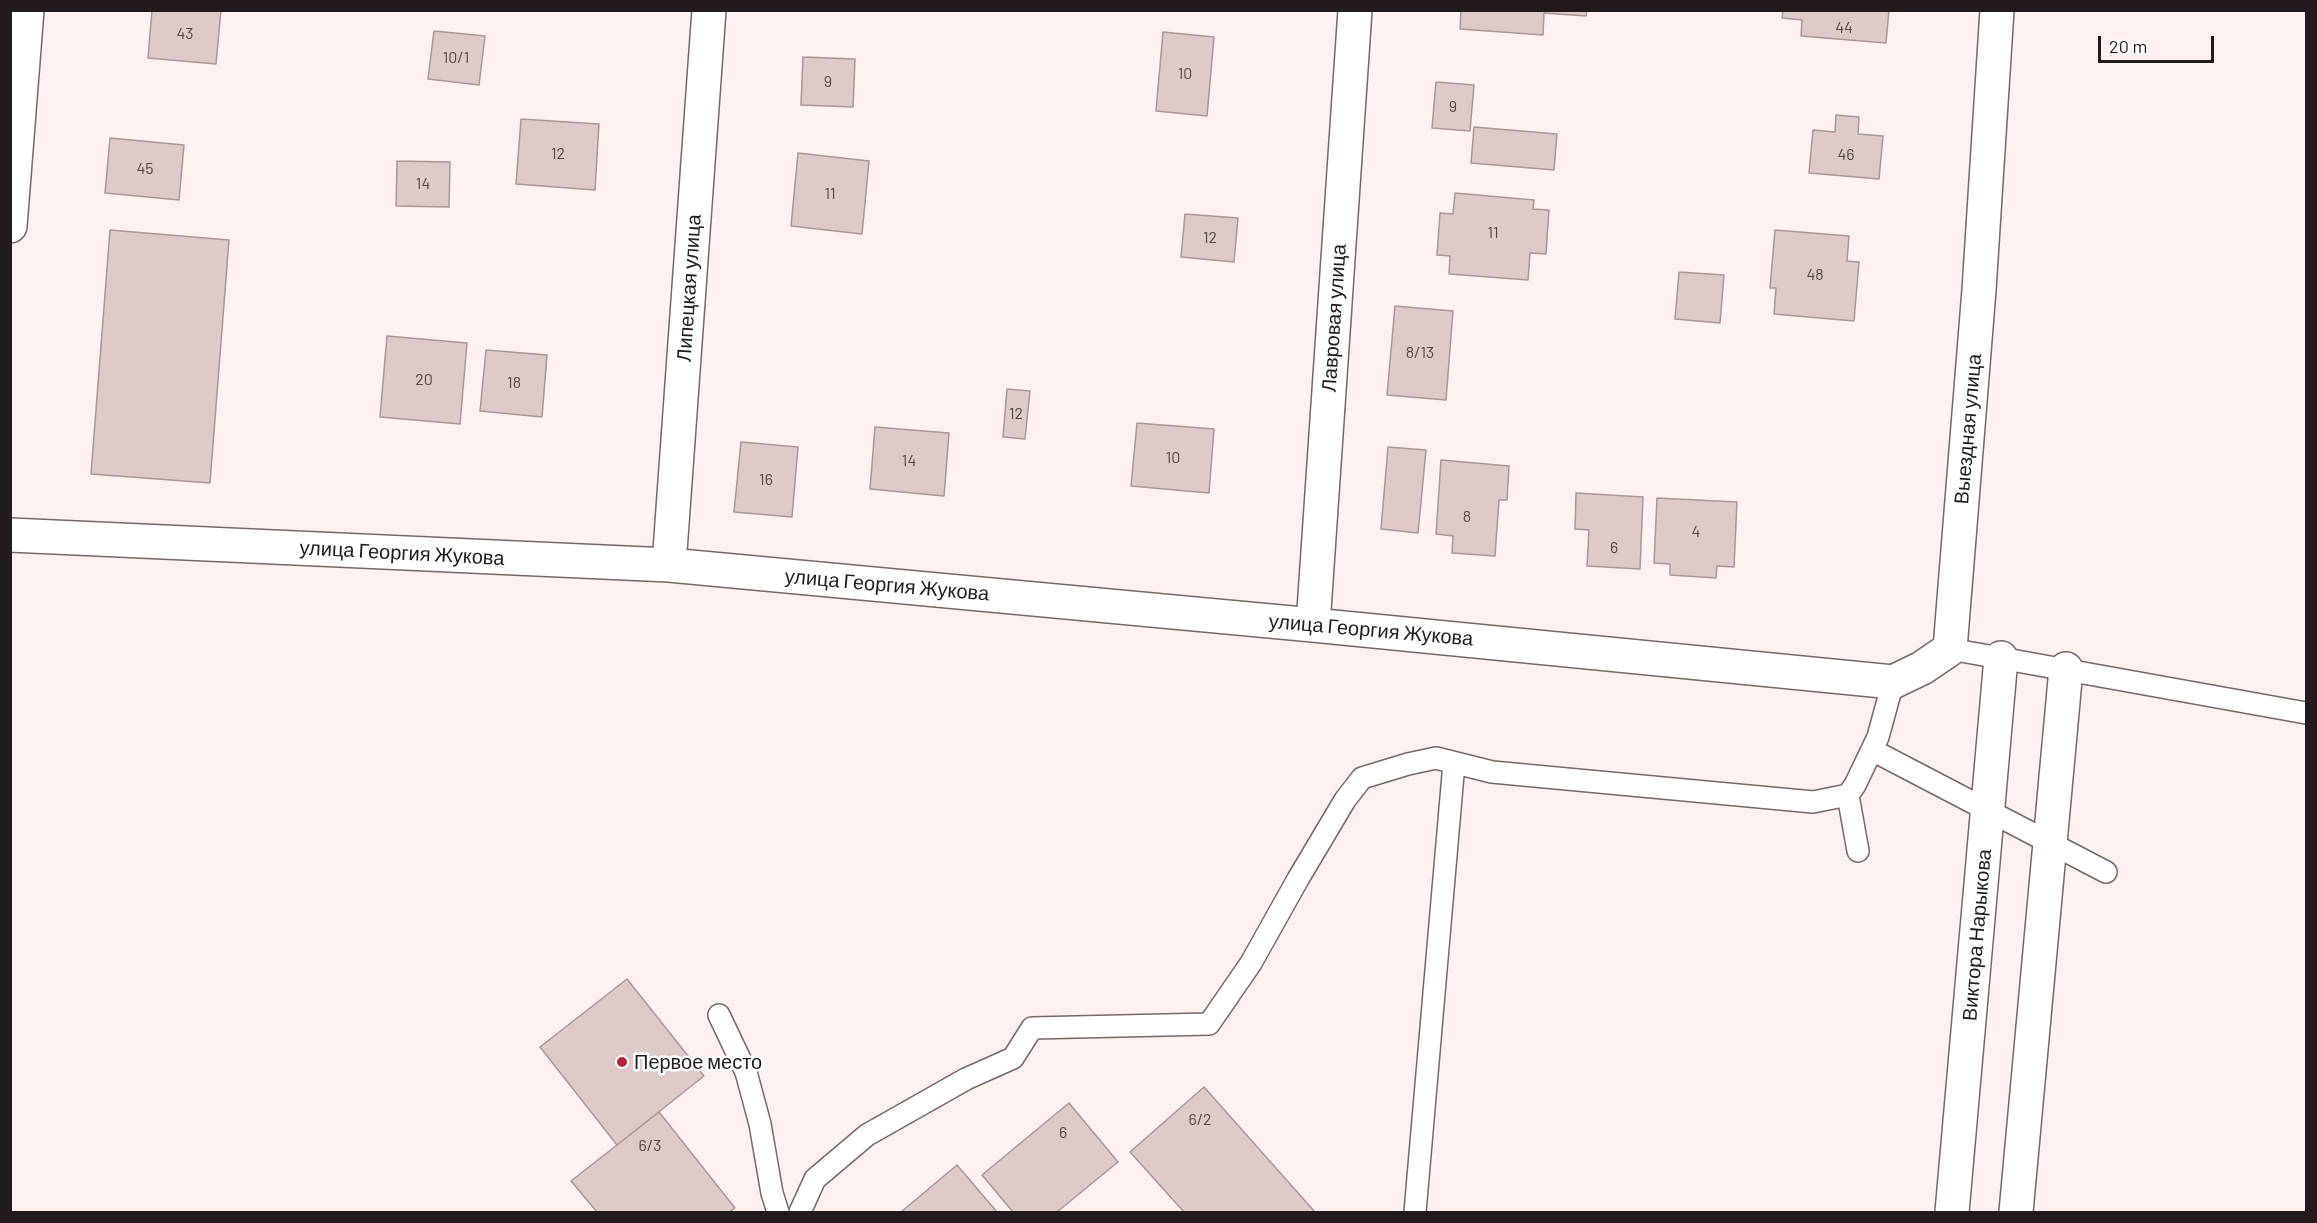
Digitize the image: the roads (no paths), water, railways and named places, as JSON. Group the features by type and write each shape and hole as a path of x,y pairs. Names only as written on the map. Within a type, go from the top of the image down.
{"street":[{"path":"10,226 27,10"},
{"name":"Липецкая улица","path":"669,565 709,10"},
{"name":"Лавровая улица","path":"1314,625 1355,10"},
{"name":"Выездная улица","path":"1950,649 1979,290 1997,10"},
{"name":"улица Георгия Жукова","path":"10,535 669,565 1893,682"},
{"path":"1893,682 1922,668 1950,649"},
{"name":"Виктора Нарыкова","path":"1952,1212 2001,658"},
{"path":"2016,1212 2066,669"}],"lane":[{"path":"1950,649 2307,713"},
{"path":"800,1212 815,1179 867,1135 966,1079 1013,1058 1032,1028 1209,1024 1251,963 1333,820 1362,778 1436,758 1491,772 1813,802 1848,795 1855,785 1878,737 1893,682"},
{"path":"1872,750 2106,872"},
{"path":"1415,1212 1454,763"},
{"path":"1848,795 1858,851"},
{"path":"719,1015 746,1072 760,1124 772,1193 778,1212"}],"place":[{"name":"Первое место","path":"622,1062"}]}
